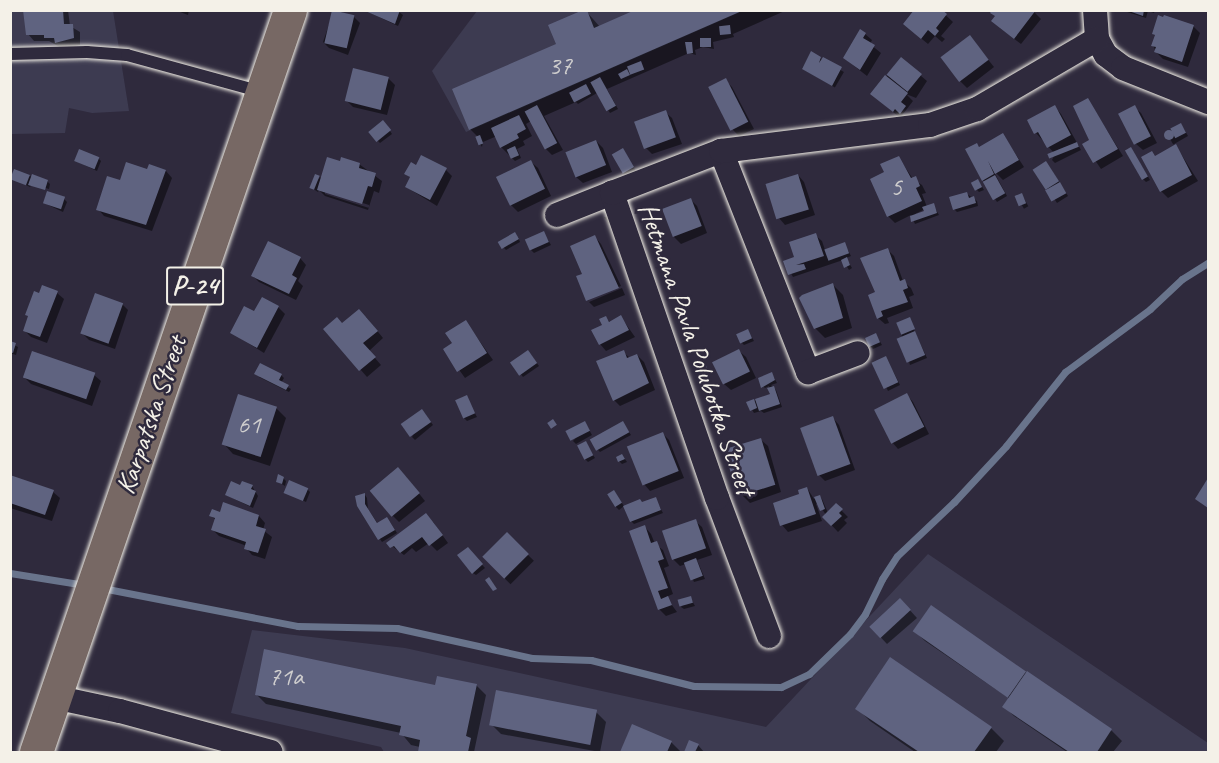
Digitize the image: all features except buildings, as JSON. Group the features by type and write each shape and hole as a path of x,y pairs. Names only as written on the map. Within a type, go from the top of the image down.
{"main road":[{"name":"Karpatska Street","path":"36,753 290,10"}],"street":[{"path":"1095,10 1097,39 1106,55 1123,68 1209,102"},
{"name":"Hetmana Pavla Polubotka Street","path":"769,636 717,498 612,193 721,151 930,125 977,109 1097,39"},
{"path":"721,151 808,372 858,353"},
{"path":"557,215 612,193"},
{"path":"54,697 120,711 271,753"}],"lane":[{"path":"10,54 87,52 127,55 263,92"}],"shaded area":[{"path":"10,11 113,11 129,111 92,113 69,108 65,133 11,134"},
{"path":"477,11 743,11 466,132 432,71"},
{"path":"928,554 1208,743 1208,752 384,752 381,747 231,713 252,630 405,648 766,727"}],"waterway":[{"path":"102,588 298,626 397,628 532,658 591,660 694,686 781,687 809,674 850,634 865,614 882,579 897,556 954,502 1006,446 1065,372 1150,309 1182,279 1208,263"},
{"path":"10,573 85,585"}]}
